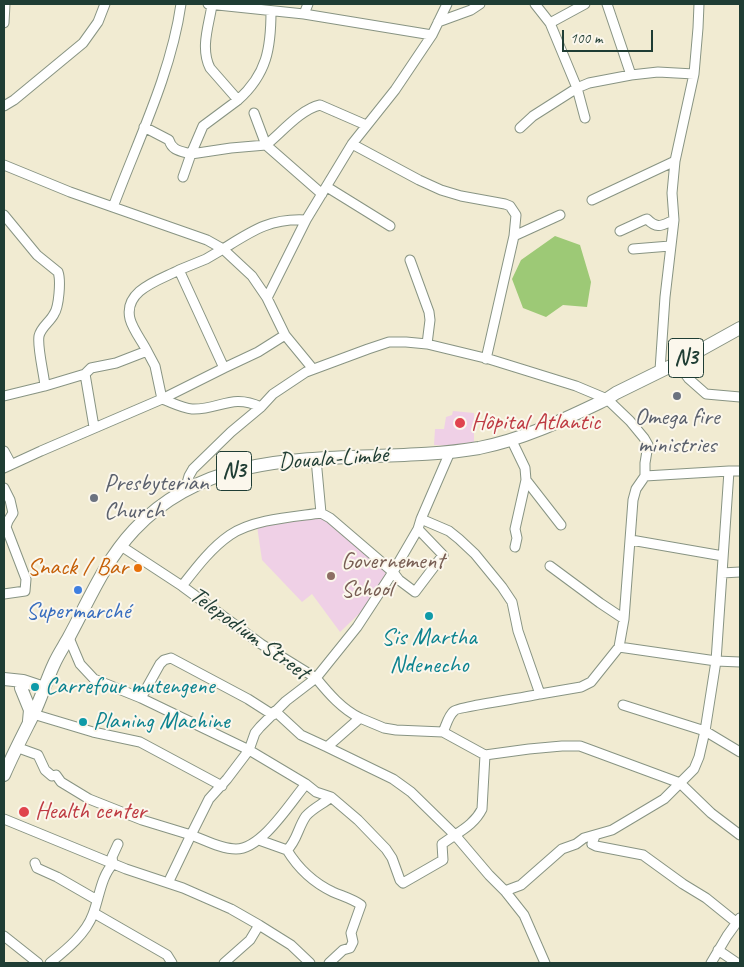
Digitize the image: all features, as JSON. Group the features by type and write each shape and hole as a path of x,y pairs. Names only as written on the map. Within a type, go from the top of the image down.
{"highway":[{"name":"Douala-Limbé","path":"4,775 54,664 97,581 134,529 157,509 185,490 220,475 260,464 316,458 450,452 512,441 542,430 611,396 677,363 740,328"},
{"path":"22,684 38,676 54,664"},
{"path":"5,679 42,692"},
{"path":"22,684 31,718"}],"street":[{"path":"4,23 5,4"},
{"path":"4,106 14,100 83,43 98,22 105,4"},
{"path":"113,207 158,91 177,30 181,4"},
{"path":"238,100 207,62 206,37 210,4 304,14 432,35"},
{"path":"304,14 308,4"},
{"path":"267,298 306,220 352,144 395,90 432,35 447,4"},
{"path":"438,22 471,10 480,4"},
{"path":"536,4 550,23 577,88 585,118"},
{"path":"550,23 585,4"},
{"path":"607,4 630,74"},
{"path":"660,370 670,246 674,220 672,193 675,160 694,74 699,4"},
{"path":"183,177 190,154 203,126 238,100 249,90 259,76 271,39 271,11"},
{"path":"520,128 533,116 577,88 589,83 630,74 673,72 694,74"},
{"path":"144,127 169,140 170,146 173,148 190,154 266,145 313,106 320,105 366,125"},
{"path":"254,113 266,145 324,190 390,226"},
{"path":"352,144 441,190 461,196 505,204 510,206 516,215 514,236 486,359"},
{"path":"592,200 675,160"},
{"path":"4,165 70,192 207,240 223,248 252,276 267,298 285,335 313,369"},
{"path":"514,236 560,214"},
{"path":"4,215 37,255 60,275 57,308 42,330 39,339 45,386"},
{"path":"162,399 155,366 130,319 130,311 136,294 143,287 206,259 263,225 290,219 306,220"},
{"path":"620,231 644,220 658,226 674,220"},
{"path":"633,249 670,246"},
{"path":"410,260 429,312 427,344"},
{"path":"179,270 224,368"},
{"path":"4,451 7,466 162,399 258,352 285,335"},
{"path":"185,490 193,468 231,432 261,408 273,394 289,382 313,369 389,342 427,344 486,359 611,396 648,445 645,476 636,490 633,500 624,618 619,647 592,682 582,687 502,702 457,708 451,713 444,732"},
{"path":"4,396 85,374 91,368 116,363 147,351"},
{"path":"677,363 688,379 706,394 740,397"},
{"path":"85,374 94,427"},
{"path":"162,399 191,409 234,401 252,403 261,408"},
{"path":"512,441 525,468 526,480 515,528 517,538 515,547"},
{"path":"450,452 421,518 418,530 357,627 316,678 350,713 360,718 384,728 444,732 485,755 546,747 580,746 603,754 680,783 711,812 740,835"},
{"path":"316,458 321,513"},
{"path":"506,891 521,885 562,849 576,844 584,838 612,830 664,799 697,764 705,731 716,661 729,471"},
{"path":"645,476 740,471"},
{"path":"526,480 561,525"},
{"path":"4,488 10,500 13,513 6,526 26,579 25,591 4,594"},
{"path":"182,586 212,551 230,535 244,528 291,517 321,513 330,518 415,592 443,557 441,552 418,530"},
{"path":"421,518 449,531 459,539 475,554 502,586 512,602 518,631 540,694"},
{"path":"631,540 723,556"},
{"name":"Telepodium Street","path":"121,546 182,586 261,644 316,678 274,713 255,734 249,750 209,800 168,883"},
{"path":"550,566 588,595 624,618"},
{"path":"722,573 740,572"},
{"path":"69,638 80,664 94,679 140,698 249,750 316,792 331,797 358,820 386,849 403,883 443,860 442,844 469,825 478,816 482,809 485,755"},
{"path":"619,647 716,661 740,662"},
{"path":"140,698 160,664 164,660 172,658 274,713 302,735 393,779 425,804 455,835 489,875 506,891 524,916 545,963"},
{"path":"623,705 705,731 740,752"},
{"path":"31,718 140,742 222,786"},
{"path":"327,746 360,718"},
{"path":"16,747 38,755 45,770 52,776 56,775 61,782 89,799 142,820 225,848 249,847 259,840 306,784"},
{"path":"287,850 294,842 305,817 331,797"},
{"path":"4,819 113,864 168,883 231,909 291,945 310,963"},
{"path":"595,836 592,844 601,848 643,855 738,920 711,963"},
{"path":"259,840 287,850 302,870 318,883 330,891 361,905 351,933 353,942 350,948 344,950 329,963"},
{"path":"113,864 112,857 118,844"},
{"path":"35,863 37,868 97,900"},
{"path":"50,963 80,935 94,913 109,868 113,864"},
{"path":"94,913 167,955 172,963"},
{"path":"224,963 250,940 259,925"},
{"path":"4,936 38,963"},
{"path":"718,950 737,963"}],"shaded area":[{"name":"Hôpital Atlantic","path":"453,411 474,413 474,442 448,446 434,445 435,429 444,429 446,417 452,415"},
{"name":"Governement School","path":"320,513 387,569 383,583 361,612 340,632 312,594 302,602 262,560 257,526"}],"green space":[{"path":"555,236 580,245 591,282 587,307 563,305 546,317 523,308 512,279 521,260"}],"place":[{"name":"Omega fire ministries","path":"677,396"},
{"name":"Hôpital Atlantic","path":"460,423"},
{"name":"Presbyterian Church","path":"94,498"},
{"name":"Snack / Bar","path":"138,568"},
{"name":"Governement School","path":"331,576"},
{"name":"Supermarché","path":"78,590"},
{"name":"Sis Martha Ndenecho","path":"429,616"},
{"name":"Carrefour mutengene","path":"35,687"},
{"name":"Planing Machine","path":"83,722"},
{"name":"Health center","path":"24,812"}]}
